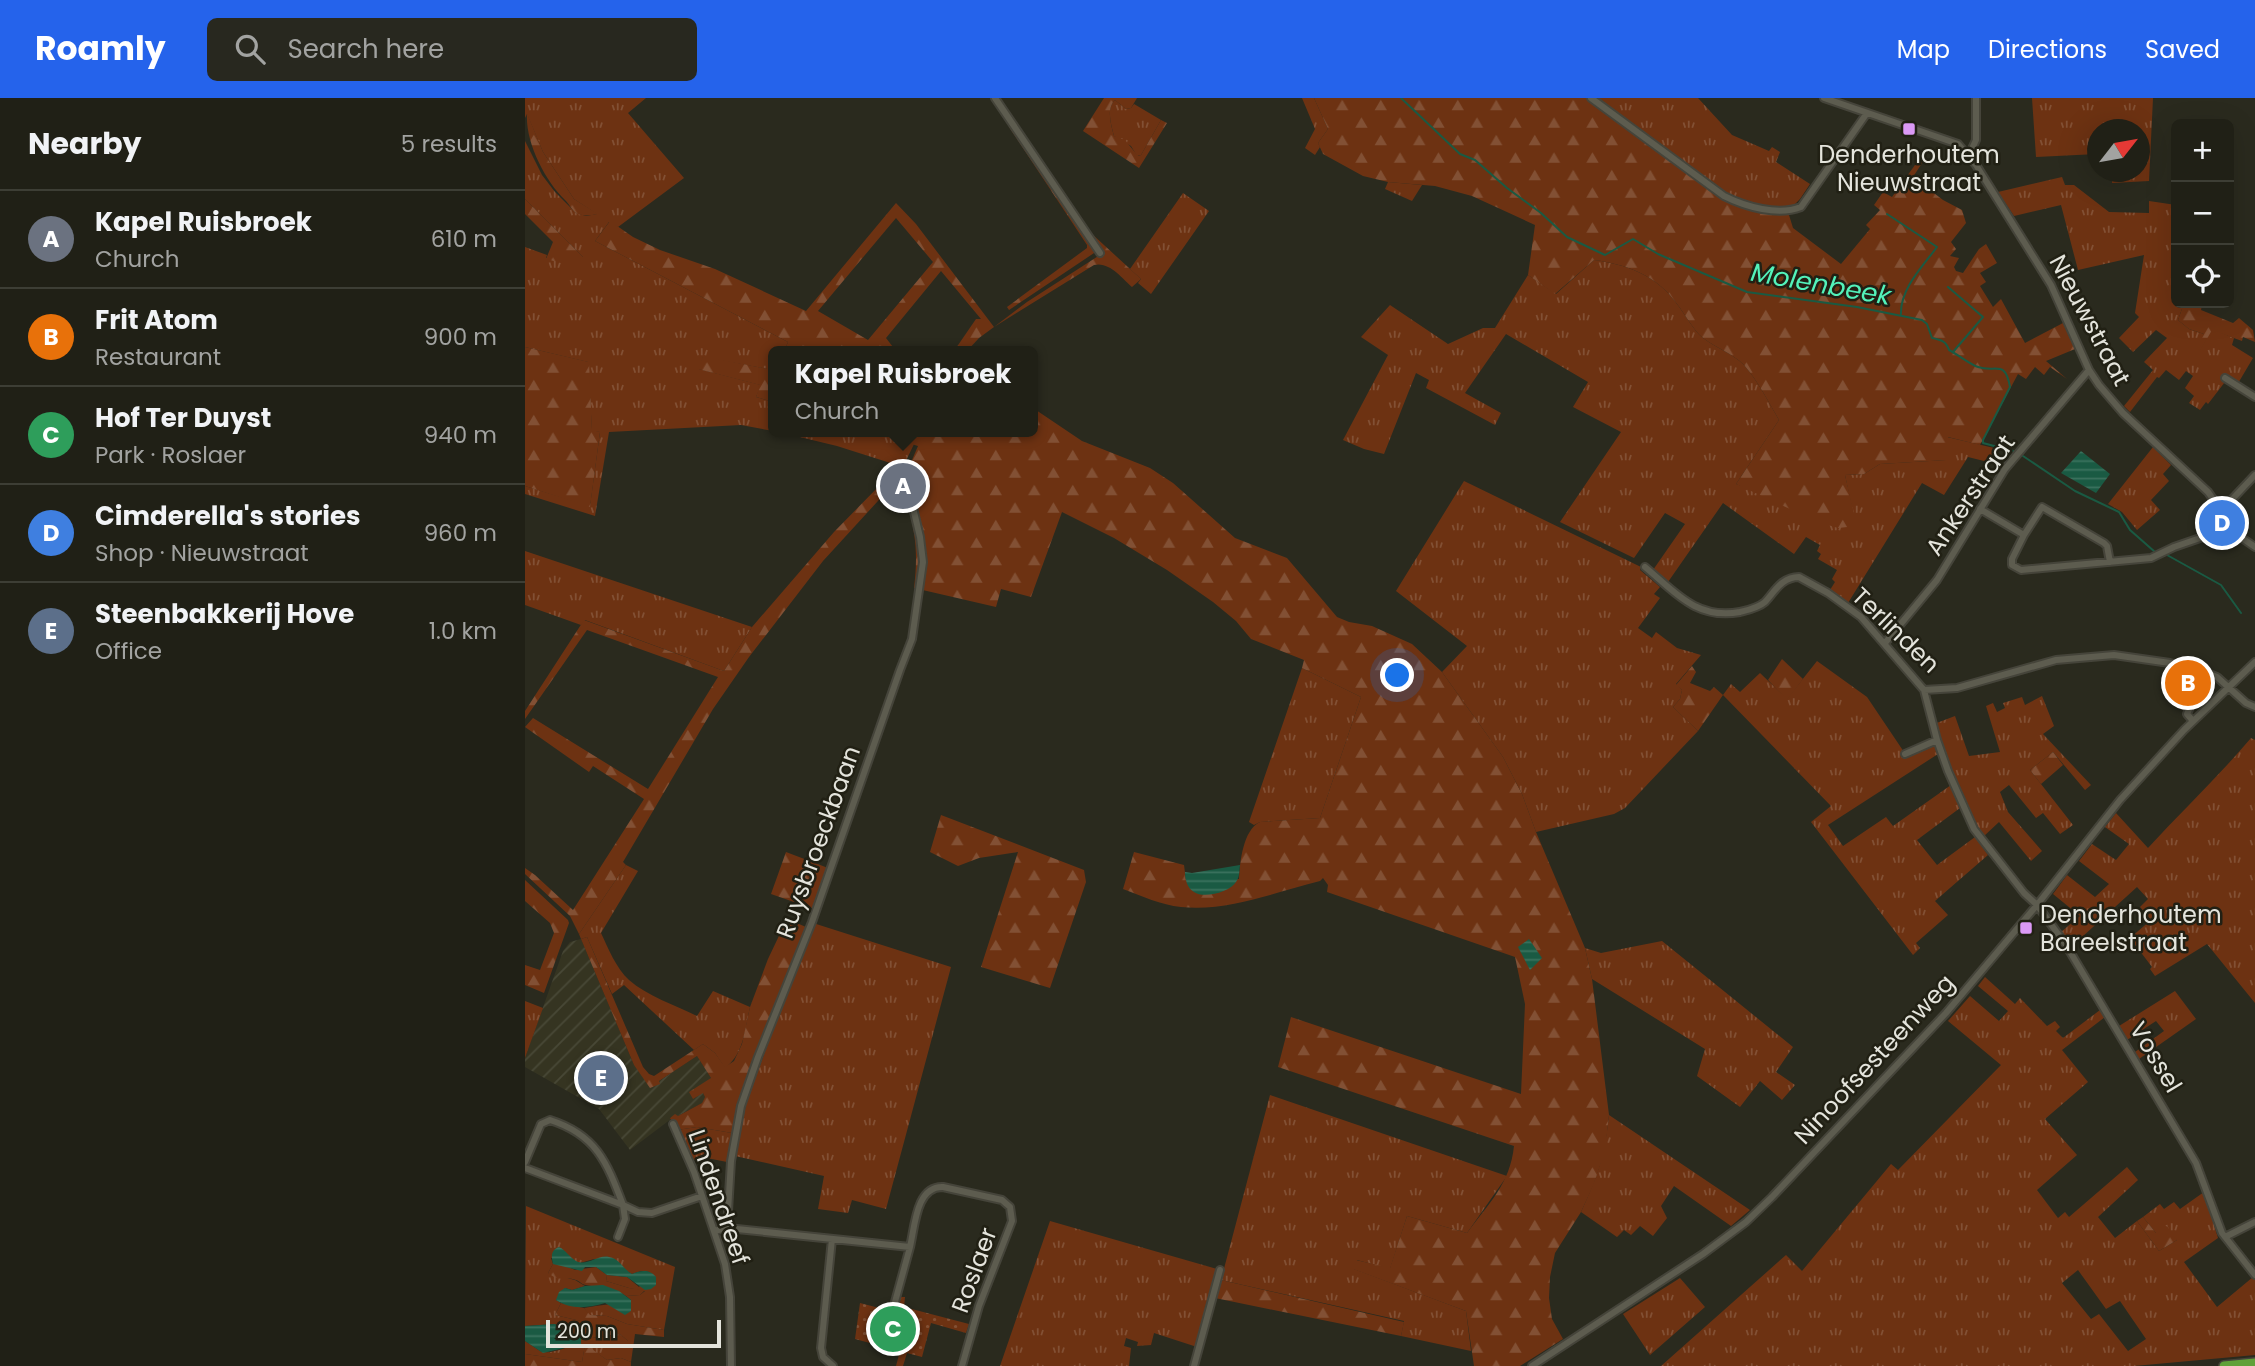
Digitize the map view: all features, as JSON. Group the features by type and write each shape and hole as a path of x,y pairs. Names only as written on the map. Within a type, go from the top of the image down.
{"highway":[{"path":"2224,1366 2255,1363"}],"street":[{"path":"995,98 1100,254"},
{"path":"1591,98 1724,196 1735,202 1788,212 1801,207 1867,113"},
{"path":"1824,98 1958,144 1969,155 1976,140 1976,98"},
{"name":"Nieuwstraat","path":"1969,155 2051,285 2089,370 2112,402 2208,492 2239,536 2255,547"},
{"name":"Ankerstraat","path":"1885,643 1937,580 2005,469 2089,370"},
{"path":"2225,378 2255,397"},
{"name":"Ruysbroeckbaan","path":"727,1228 731,1161 741,1106 816,909 912,639 923,562 906,467"},
{"path":"2222,510 2255,475"},
{"path":"2110,562 2104,543 2042,508 2024,534 2012,559 2013,565 2021,570 2110,562 2151,558 2232,527"},
{"path":"1980,509 2024,534"},
{"name":"Terlinden","path":"1645,567 1689,603 1712,613 1727,614 1761,606 1784,581 1799,577 1828,593 1861,617 1924,690 1957,688 2042,663 2098,655 2121,655 2205,672 2217,677 2246,703 2255,707"},
{"name":"Ninoofsesteenweg","path":"1532,1366 1703,1254 1747,1222 1945,1013 2037,905 2120,800 2193,721 2255,662"},
{"path":"2193,721 2187,714 2205,672"},
{"name":"Vossel","path":"1924,690 1948,771 1974,829 2024,893 2037,905 2066,946 2196,1163 2218,1226 2255,1275"},
{"path":"1905,754 1937,740"},
{"path":"525,1162 541,1124 545,1121 554,1121 582,1136 598,1150 607,1164 623,1205 625,1219 618,1237"},
{"name":"Lindendreef","path":"673,1124 694,1172 725,1264 730,1297 731,1366"},
{"path":"525,1168 638,1212 652,1213 702,1196"},
{"name":"Roslaer","path":"895,1302 923,1196 935,1186 1002,1200 1010,1207 1012,1221 979,1306 962,1366"},
{"path":"2225,1237 2255,1222"},
{"path":"714,1231 727,1228 909,1247"},
{"path":"832,1239 821,1348 823,1357 833,1366"},
{"path":"1194,1366 1220,1270"}],"shaded area":[{"path":"2081,451 2110,474 2096,493 2061,473"},
{"path":"1240,865 1239,876 1233,886 1217,893 1198,894 1190,888 1186,880 1185,872"},
{"path":"581,939 634,1065 659,1081 697,1056 711,1078 703,1093 705,1097 702,1103 678,1116 670,1117 671,1119 630,1150 599,1109 525,1067 525,1058 563,951 570,942"},
{"path":"1529,939 1542,958 1530,970 1518,947"},
{"path":"559,1247 580,1262 609,1257 616,1259 632,1274 648,1271 656,1277 656,1285 645,1290 627,1277 607,1275 596,1267 585,1267 582,1271 553,1264 552,1254"},
{"path":"603,1285 619,1291 631,1300 631,1311 625,1315 605,1303 580,1307 556,1300 559,1292 565,1288 572,1290"},
{"path":"555,1324 567,1334 581,1337 581,1344 543,1353 525,1341 525,1326"}],"green space":[{"path":"525,98 646,98 628,113 684,178 618,227 609,222 595,241 788,342 786,346 768,346 768,369 703,357 699,369 761,385 756,397 768,401 768,430 741,425 609,432 595,516 525,494 525,486 590,506 600,432 592,431 588,362 525,347 525,247 547,255 546,258 583,257 525,199 525,141 542,175 555,192 576,213 586,216 597,214 574,199 543,152 527,114 525,118"},
{"path":"1104,98 1137,98 1131,108 1126,109 1115,100 1110,117 1114,136 1125,140 1138,156 1161,120 1167,123 1139,168 1083,131"},
{"path":"1302,98 1314,98 1328,129 1318,143 1320,147 1315,155 1305,148 1315,129"},
{"path":"1314,98 1589,98 1731,202 1789,215 1793,228 1841,264 1870,229 1866,225 1880,210 1874,205 1883,192 1892,197 1920,158 1924,160 1913,177 1943,200 1962,210 1966,223 1951,242 1956,249 1950,256 1959,258 1954,267 1956,271 1963,273 1979,249 1986,244 1997,263 1980,273 1986,282 1980,286 1993,307 2001,299 2025,343 2063,323 2075,349 2046,361 2067,379 2050,367 2044,375 2035,367 2026,379 2018,374 1980,445 1948,437 1947,460 1880,464 1864,474 1845,475 1857,526 1838,528 1818,522 1736,484 1779,420 1744,365 1699,335 1661,286 1629,268 1594,260 1555,294 1528,275 1535,225 1472,196 1435,186 1388,182 1363,176 1323,154 1318,143 1328,129"},
{"path":"1595,98 1698,98 1732,135 1769,151 1772,147 1780,152 1776,162 1810,184 1793,206 1785,209 1738,201"},
{"path":"2032,98 2153,98 2150,160 2150,119 2087,119 2087,154 2036,157"},
{"path":"1115,100 1126,109 1134,104 1161,120 1141,155 1137,156 1131,146 1114,136 1110,112"},
{"path":"527,113 543,152 574,199 598,214 576,213 550,182 529,136"},
{"path":"1015,123 1092,234 1141,279 1132,287 1105,265 1094,265 994,327 1027,302 1103,253 1100,249 1009,310 1007,307 1087,248 1009,127"},
{"path":"2062,177 2065,185 2074,185 2109,212 2149,213 2149,201 2171,204 2171,308 2182,308 2178,320 2189,329 2204,334 2200,350 2212,329 2234,338 2232,345 2253,358 2237,385 2228,378 2200,410 2189,403 2194,396 2185,388 2193,376 2186,371 2179,380 2166,370 2157,377 2130,412 2124,406 2153,370 2144,362 2167,338 2156,330 2133,352 2119,338 2139,317 2135,313 2144,255 2078,270 2061,205 2014,216 1998,192"},
{"path":"1388,182 1422,185 1412,201 1385,189"},
{"path":"1183,193 1209,211 1151,294 1138,283 1141,279 1130,269"},
{"path":"525,199 583,257 576,267 546,259 553,242 525,214"},
{"path":"896,203 916,224 994,327 972,346 957,346 976,319 981,319 941,271 886,338 892,346 786,346 788,342 595,241 610,221 633,237 660,250 715,269 806,311","holes":["896,218 933,262 868,340 818,311"]},
{"path":"1594,260 1629,268 1661,286 1699,335 1744,365 1758,384 1779,420 1736,484 1856,526 1845,475 1864,474 1880,464 1946,460 1947,437 1994,448 1992,463 1968,457 1944,495 1922,483 1848,603 1830,590 1837,570 1818,559 1821,554 1817,551 1820,545 1806,537 1794,554 1723,503 1668,582 1653,570 1685,524 1665,513 1634,558 1560,522 1621,432 1573,407 1588,382 1506,334 1465,393 1501,413 1495,425 1426,388 1429,380 1416,373 1384,454 1343,440 1388,355 1361,337 1390,305 1448,344 1483,328 1495,328 1528,275 1556,294"},
{"path":"2182,308 2201,308 2233,323 2239,318 2253,330 2255,342 2243,337 2242,341 2212,330 2200,351 2195,347 2204,334 2189,329 2178,320"},
{"path":"525,347 589,362 592,430 600,432 590,507 525,486"},
{"path":"703,356 768,369 768,401 756,397 760,385 698,369"},
{"path":"1038,411 1082,441 1150,468 1173,483 1235,538 1287,558 1337,617 1372,626 1412,644 1442,672 1503,757 1522,794 1585,948 1592,979 1609,1115 1605,1151 1593,1186 1581,1212 1555,1253 1550,1277 1552,1319 1563,1339 1520,1366 1474,1366 1466,1311 1353,1269 1356,1260 1390,1268 1407,1216 1467,1233 1503,1182 1514,1146 1278,1067 1291,1017 1521,1094 1525,1004 1515,957 1327,892 1328,885 1323,878 1251,900 1199,908 1166,904 1123,889 1134,852 1184,865 1186,881 1239,879 1243,847 1254,826 1260,822 1320,818 1361,697 1302,668 1304,660 1251,639 1236,621 1213,602 1167,570 1114,538 1062,512 1031,597 1001,589 996,607 914,588 915,546 908,504 914,503 909,467 918,446 888,437 1038,437"},
{"path":"800,437 890,437 914,444 903,467"},
{"path":"2153,447 2171,465 2163,474 2169,481 2151,500 2160,510 2137,530 2122,512 2108,504"},
{"path":"1464,481 1641,567 1640,570 1660,587 1654,594 1660,598 1638,628 1652,638 1656,632 1677,648 1701,655 1676,684 1682,690 1680,699 1673,707 1698,731 1625,808 1614,814 1536,832 1522,794 1503,757 1442,672 1467,646 1396,591"},
{"path":"882,483 888,490 823,561 749,657 713,709 623,862 626,865 579,934 570,916 525,874 525,868 573,910 644,799 593,766 589,772 525,727 533,718 648,789 718,677 587,630 525,719 525,711 584,620 724,671 752,627 834,532"},
{"path":"525,551 752,627 724,671 585,620 581,625 525,605"},
{"path":"1782,659 1803,679 1787,700 1768,680"},
{"path":"1817,661 1867,697 1906,755 1934,743 1938,754 1828,825 1843,846 1886,817 1893,826 1951,785 1960,808 1917,840 1937,865 1975,837 1988,855 1935,901 1948,915 1916,943 1920,948 1913,955 1811,822 1831,806 1723,695 1731,684 1740,692 1760,673 1787,699"},
{"path":"1692,666 1696,672 1690,683 1710,691 1714,687 1723,695 1698,731 1673,707 1680,699 1682,690 1676,685"},
{"path":"1302,668 1361,697 1320,818 1260,822 1254,825 1249,822"},
{"path":"2042,696 2054,726 2043,734 2091,785 2085,790 2053,752 2030,770 2073,825 2060,834 2043,813 2036,818 2009,785 2000,792 2008,812 2042,851 2031,861 1999,822 1983,837 1958,790 1934,724 1955,716 1969,756 2000,752 1986,706 1993,703 1997,712 2005,708 2003,703 2022,697 2025,705"},
{"path":"2251,738 2255,740 2255,1003 2207,944 2155,976 2150,969 2152,967 2130,938 2151,920 2140,907 2148,899 2137,887 2071,947 2061,932 2080,916 2053,894 2067,875 2095,897 2109,884 2079,861 2092,844 2116,860 2129,844 2105,827 2116,813 2148,848"},
{"path":"2053,752 2063,765 2041,784 2030,770"},
{"path":"941,815 1084,870 1086,882 1050,988 981,967 1018,852 979,858 958,866 930,852"},
{"path":"786,852 828,868 814,909 771,894"},
{"path":"626,865 638,871 601,933 620,970 636,986 653,996 697,1016 713,991 750,1007 740,1048 725,1068 715,1053 703,1044 694,1050 624,985 612,994 587,937 581,939 579,934"},
{"path":"525,880 569,923 544,993 525,985 525,965 540,970 554,933 550,923 525,901"},
{"path":"787,919 806,927 753,1058 732,1133 697,1127 677,1130 670,1118 702,1103 705,1097 703,1093 693,1099 689,1092 711,1078 697,1056 659,1081 660,1084 650,1088 634,1065 581,939 587,937 643,1067 654,1076 703,1044 715,1053 725,1067 734,1061 742,1044 750,1007"},
{"path":"813,923 951,967 886,1209 852,1200 848,1213 818,1209 824,1176 735,1156 747,1100"},
{"path":"1662,941 1793,1047 1776,1072 1795,1085 1782,1100 1760,1081 1740,1107 1697,1076 1705,1049 1592,979 1585,948 1601,953"},
{"path":"1985,977 2015,1004 2020,998 2047,1026 2055,1021 2060,1027 2056,1031 2063,1038 2100,1010 2105,1017 2062,1050 2088,1082 2045,1119 2077,1155 2037,1190 2058,1218 2065,1212 2069,1217 2127,1167 2138,1180 2098,1217 2115,1238 2137,1221 2159,1251 2177,1240 2156,1233 2143,1217 2160,1204 2164,1209 2174,1202 2180,1209 2204,1192 2218,1238 2184,1262 2217,1307 2253,1277 2255,1279 2255,1355 2134,1366 1661,1366 1786,1255 1802,1271 1891,1164 1898,1170 2001,1065 1948,1021 1970,996 1999,1021 2008,1011 1978,986","holes":["2078,1270 2106,1309 2120,1301 2146,1339 2128,1351 2099,1314 2091,1319 2062,1283"]},
{"path":"2175,991 2196,1019 2139,1059 2135,1052 2164,1031 2156,1021 2127,1040 2119,1026"},
{"path":"525,1001 543,1008 525,1058"},
{"path":"1270,1095 1507,1176 1467,1233 1407,1216 1390,1269 1357,1260 1354,1269 1466,1311 1471,1351 1401,1336 1404,1321 1221,1280"},
{"path":"1609,1115 1750,1210 1731,1226 1674,1186 1661,1206 1667,1218 1653,1236 1640,1226 1631,1235 1624,1230 1617,1237 1581,1212 1600,1165"},
{"path":"697,1127 732,1133 727,1162 707,1158 694,1160 677,1130"},
{"path":"526,1206 675,1267 664,1330 627,1324 607,1316 589,1315 584,1308 631,1300 626,1296 640,1295 645,1291 606,1281 607,1275 627,1277 639,1287 650,1272 632,1274 621,1265 594,1259 580,1263 551,1258 553,1264 548,1273 575,1280 585,1286 572,1290 565,1288 556,1300 561,1303 555,1315 585,1322 586,1339 620,1334 628,1341 634,1341 631,1362 621,1358 607,1360 585,1345 582,1362 525,1354 525,1341 544,1352 581,1344 581,1337 567,1334 555,1324 525,1326"},
{"path":"2143,1217 2156,1233 2167,1226 2177,1240 2159,1251 2137,1221"},
{"path":"1050,1221 1217,1269 1197,1347 1154,1333 1151,1345 1137,1346 1138,1342 1126,1338 1124,1346 1131,1348 1129,1366 1000,1366"},
{"path":"553,1264 575,1270 596,1267 607,1275 606,1281 645,1290 640,1295 626,1296 576,1280 559,1279 548,1273"},
{"path":"1680,1278 1705,1307 1650,1355 1623,1314"},
{"path":"1221,1280 1404,1322 1401,1336 1215,1298"},
{"path":"900,1297 905,1297 904,1307 969,1324 966,1333 931,1323 922,1357 907,1353 903,1366 896,1366 900,1351 855,1339 860,1303 887,1310 891,1301 897,1302"},
{"path":"561,1303 584,1308 590,1315 607,1316 627,1324 664,1330 664,1337 635,1334 634,1341 628,1341 620,1334 585,1339 585,1322 555,1315"},
{"path":"585,1344 607,1360 621,1358 631,1362 631,1366 525,1366 525,1354 582,1362"}],"waterway":[{"name":"Molenbeek","path":"1401,98 1460,154 1475,160 1567,237 1605,255 1633,239 1658,254 1747,292 1857,307 1922,320 1927,324 1932,338 1943,341 1949,350 1975,366 1999,369 2005,373 2010,387 1983,443 2013,451"},
{"path":"1887,214 1937,247 1908,287 1901,314"},
{"path":"1948,287 1983,317 1953,352"},
{"name":"Molenbeek","path":"2023,456 2075,491 2119,512 2130,530 2155,552"},
{"name":"Molenbeek","path":"2167,555 2221,585 2241,613"}],"place":[{"name":"Denderhoutem Nieuwstraat","path":"1909,129"},
{"name":"Kapel Ruisbroek","path":"903,486"},
{"name":"Cimderella's stories","path":"2222,523"},
{"name":"Frit Atom","path":"2188,683"},
{"name":"Denderhoutem Bareelstraat","path":"2026,928"},
{"name":"Steenbakkerij Hove","path":"601,1078"},
{"name":"Hof Ter Duyst","path":"893,1329"}]}
